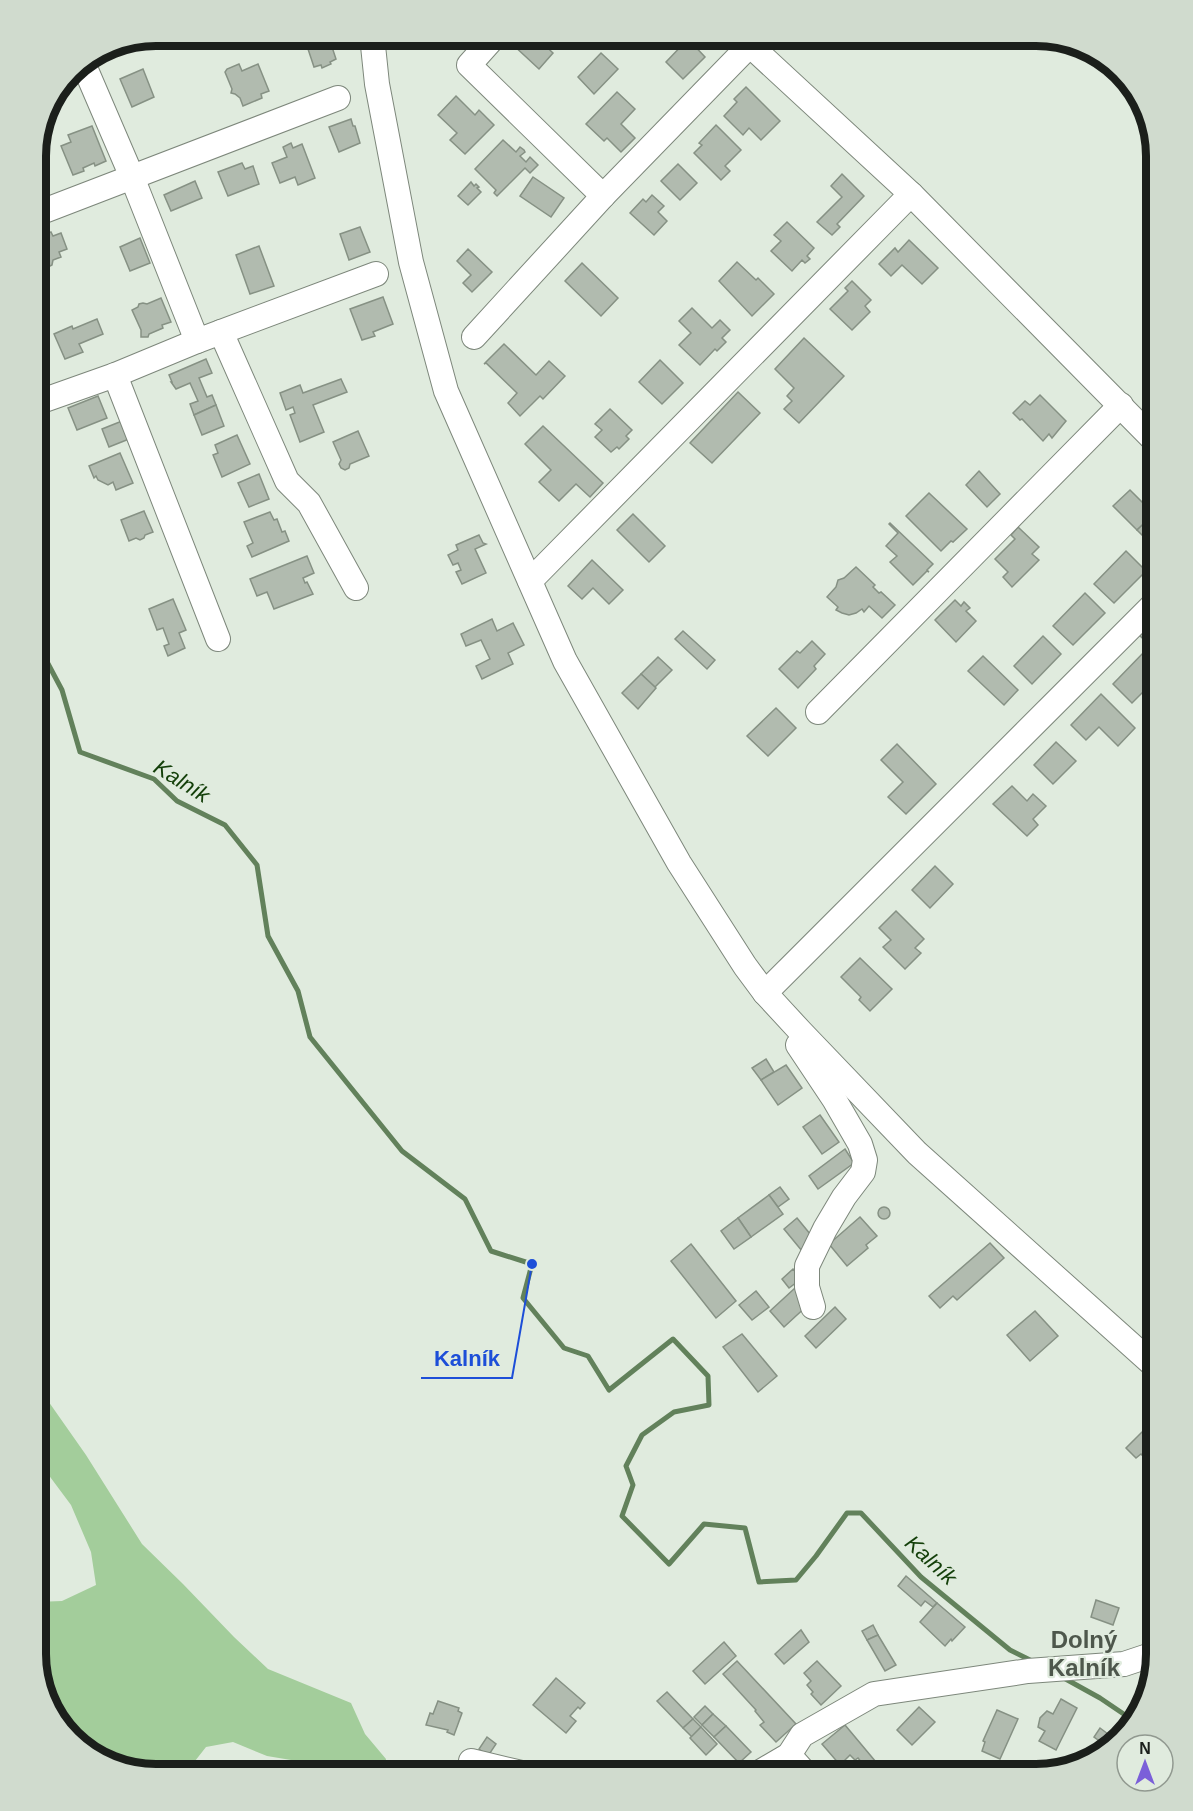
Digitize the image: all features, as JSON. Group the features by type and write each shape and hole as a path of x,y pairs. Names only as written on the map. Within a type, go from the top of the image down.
{"street":[{"path":"373,47 377,84 411,262 446,391 565,661 679,863 722,932 765,993 801,1032 917,1153 1146,1358"},
{"path":"485,47 469,65 603,196"},
{"path":"474,337 739,47"},
{"path":"753,47 911,194 1146,431"},
{"path":"87,72 132,177 196,341"},
{"path":"47,210 338,98"},
{"path":"530,581 911,194"},
{"path":"47,399 376,274"},
{"path":"222,332 287,481 309,503 356,588"},
{"path":"114,375 218,639"},
{"path":"818,712 1121,405"},
{"path":"765,993 1146,612"},
{"path":"801,1032 798,1046 834,1099 860,1144 865,1160 863,1172 825,1228 807,1266 807,1287 813,1307"},
{"path":"774,1764 789,1755 802,1735 874,1694 1029,1671 1124,1664 1146,1657"},
{"path":"789,1755 797,1764"},
{"path":"471,1761 484,1764"}],"green space":[{"path":"1062,50 1072,52 1095,63"},
{"path":"46,1398 86,1455 142,1544 268,1669 351,1703 365,1734 386,1759 385,1764 315,1764 267,1756 233,1742 206,1747 193,1764 142,1764 114,1756 90,1742 61,1710 47,1669 46,1602 62,1601 96,1585 91,1552 71,1505 46,1472"}],"building":[{"path":"332,47 336,59 322,68 321,65 314,67 308,49"},
{"path":"515,47 547,47 553,53 539,69"},
{"path":"680,47 696,47 705,57 683,79 666,62"},
{"path":"601,53 618,69 594,94 578,77"},
{"path":"239,64 242,71 258,64 269,91 261,94 262,98 243,106 240,98 231,93 232,89 225,72"},
{"path":"143,69 154,97 132,107 120,79"},
{"path":"746,87 780,121 761,140 749,128 743,135 724,116 737,102 734,99"},
{"path":"617,92 635,109 621,124 635,138 621,152 607,138 604,141 586,124"},
{"path":"456,96 475,115 479,110 494,125 465,154 450,140 457,133 438,115"},
{"path":"351,119 360,143 339,152 329,127"},
{"path":"716,125 741,150 725,166 730,171 721,180 694,153 702,145 699,143"},
{"path":"92,126 106,161 95,166 94,163 83,168 84,171 73,175 61,146 71,142 68,135"},
{"path":"503,140 516,152 520,147 524,150 525,152 520,156 526,162 530,157 538,165 530,173 525,168 497,196 494,193 496,190 475,169"},
{"path":"291,143 293,148 302,144 315,178 298,185 295,177 280,183 272,163 287,157 283,147"},
{"path":"242,163 245,169 253,166 259,184 228,196 218,172"},
{"path":"678,164 697,183 680,200 661,181"},
{"path":"842,174 864,196 837,224 840,227 832,235 817,222 842,197 831,186"},
{"path":"533,177 564,198 551,217 520,196"},
{"path":"195,181 202,198 171,211 164,195"},
{"path":"471,182 474,186 476,184 479,187 477,188 481,192 468,205 458,196"},
{"path":"652,195 664,206 658,212 667,221 654,235 630,213 643,199 646,202"},
{"path":"787,222 814,248 807,256 810,259 805,263 802,260 792,271 771,251 781,241 774,235"},
{"path":"360,227 370,252 349,260 340,234"},
{"path":"51,232 53,236 61,233 67,249 59,252 61,257 53,260 52,265 48,267 47,266 47,234"},
{"path":"140,238 150,263 130,271 120,247"},
{"path":"909,240 938,268 922,284 902,265 891,276 879,264 895,248 898,252"},
{"path":"259,246 274,286 250,294 236,255"},
{"path":"468,249 492,272 472,292 463,283 471,275 457,261"},
{"path":"737,262 774,294 752,316 719,281"},
{"path":"582,263 618,298 601,316 565,281"},
{"path":"852,281 871,300 865,306 870,312 852,330 830,309 848,291 845,288"},
{"path":"383,297 393,324 373,332 375,336 362,340 350,309"},
{"path":"161,298 171,322 162,325 163,328 149,334 148,337 141,337 141,330 132,310 139,304 147,304"},
{"path":"692,308 712,328 720,320 730,330 722,338 726,342 717,351 715,349 700,365 679,345 691,333 679,321"},
{"path":"97,319 103,334 79,344 83,352 65,359 54,334"},
{"path":"804,338 844,376 799,423 784,409 792,401 787,396 794,388 775,369"},
{"path":"504,344 536,375 549,361 565,376 543,399 540,396 520,416 508,403 517,393 486,363 484,364"},
{"path":"206,359 212,373 199,378 207,397 212,395 216,405 194,415 190,404 198,401 190,383 176,389 169,375"},
{"path":"660,360 683,383 662,404 639,382"},
{"path":"341,379 347,392 313,405 324,432 300,442 290,415 295,413 293,407 286,410 280,393 300,385 303,393"},
{"path":"738,392 760,413 712,463 690,443"},
{"path":"1040,395 1066,421 1052,438 1049,434 1043,441 1013,413 1025,401 1030,405"},
{"path":"98,396 107,418 77,430 68,408"},
{"path":"216,405 224,426 202,435 194,415"},
{"path":"610,409 632,430 626,436 629,439 619,449 617,447 611,452 595,437 602,430 595,424"},
{"path":"122,421 129,439 109,447 102,429"},
{"path":"543,426 603,483 590,497 576,484 559,501 539,482 551,470 525,444"},
{"path":"358,431 369,456 350,464 345,470 339,464 341,460 333,442"},
{"path":"237,435 250,464 222,477 213,455 218,453 215,445"},
{"path":"120,453 133,483 116,490 113,482 108,485 98,480 96,476 94,478 89,466"},
{"path":"979,471 1000,494 987,507 966,485"},
{"path":"259,474 269,499 249,507 238,483"},
{"path":"1130,490 1146,506 1146,522 1137,530 1113,506"},
{"path":"929,493 967,529 941,551 906,516"},
{"path":"144,511 153,532 140,540 136,538 129,541 121,520"},
{"path":"270,512 274,520 277,519 282,532 285,531 289,541 252,557 247,546 253,543 244,522"},
{"path":"633,514 665,546 649,562 617,530"},
{"path":"1146,522 1146,539 1137,530"},
{"path":"890,523 933,564 927,570 929,572 927,571 913,585 890,562 897,556 886,546 898,533"},
{"path":"1018,527 1039,547 1032,554 1039,560 1012,587 1003,577 1008,572 995,559 1015,539 1011,535"},
{"path":"479,535 486,544 475,549 486,573 462,584 456,572 461,570 458,563 453,565 448,555 458,550 456,545"},
{"path":"1126,551 1146,571 1114,603 1094,584"},
{"path":"307,556 314,573 303,578 313,594 274,609 267,592 257,596 250,579"},
{"path":"592,560 623,590 609,604 593,588 582,599 568,586"},
{"path":"856,567 875,585 873,587 879,593 881,592 895,605 882,618 869,606 864,612 862,609 849,615 842,613 836,610 838,607 827,597 836,587 838,580 844,578"},
{"path":"1085,593 1105,613 1073,645 1053,626"},
{"path":"173,599 186,630 179,633 185,648 168,656 164,646 169,644 163,628 157,630 149,609"},
{"path":"955,600 961,606 964,602 970,608 966,611 976,621 956,642 935,620"},
{"path":"492,619 497,631 513,623 524,645 508,653 513,664 482,679 476,666 490,659 481,640 466,646 461,634"},
{"path":"1146,626 1146,642 1138,634"},
{"path":"683,631 715,660 707,669 675,639"},
{"path":"1043,636 1061,654 1032,684 1014,666"},
{"path":"812,641 825,654 814,666 816,669 798,688 779,669 797,651 800,653"},
{"path":"1144,652 1146,654 1146,689 1132,703 1113,684"},
{"path":"983,656 1018,690 1004,705 968,671"},
{"path":"658,657 672,670 655,687 641,674"},
{"path":"641,674 656,688 638,709 622,693"},
{"path":"1101,694 1135,728 1118,746 1099,727 1086,740 1071,725"},
{"path":"776,708 796,728 768,756 747,736"},
{"path":"1056,742 1076,761 1053,784 1034,765"},
{"path":"897,744 936,784 906,814 888,797 903,782 881,760"},
{"path":"1012,786 1027,801 1033,794 1046,806 1033,819 1038,825 1027,836 993,804"},
{"path":"935,866 953,884 930,908 912,890"},
{"path":"896,911 924,939 915,948 921,953 905,969 883,947 891,940 879,928"},
{"path":"860,958 892,989 870,1011 859,1000 861,997 841,977"},
{"path":"766,1059 774,1072 761,1080 752,1068"},
{"path":"786,1065 802,1088 778,1105 761,1080"},
{"path":"820,1115 839,1142 822,1154 803,1127"},
{"path":"845,1149 854,1163 818,1189 809,1176"},
{"path":"780,1187 789,1199 778,1207 769,1195"},
{"path":"769,1195 783,1214 751,1237 738,1218"},
{"path":"886,1207 889,1208 889,1218 882,1219 879,1218 878,1211 879,1208"},
{"path":"860,1217 877,1236 866,1245 868,1248 847,1266 829,1244"},
{"path":"738,1218 751,1237 734,1249 721,1231"},
{"path":"797,1218 815,1240 802,1251 784,1229"},
{"path":"990,1243 1004,1258 957,1300 953,1296 940,1308 929,1296"},
{"path":"691,1244 736,1301 716,1318 671,1261"},
{"path":"793,1269 801,1279 789,1288 782,1279"},
{"path":"795,1288 809,1304 784,1327 770,1311"},
{"path":"756,1291 769,1307 752,1320 739,1305"},
{"path":"835,1307 846,1319 816,1348 805,1336"},
{"path":"1035,1311 1058,1336 1030,1361 1007,1335"},
{"path":"742,1334 777,1376 758,1392 723,1347"},
{"path":"1146,1428 1146,1459 1141,1454 1136,1458 1126,1448"},
{"path":"906,1576 937,1603 933,1607 925,1601 921,1606 898,1586"},
{"path":"1096,1600 1119,1608 1113,1625 1091,1617"},
{"path":"937,1603 965,1627 945,1646 920,1622"},
{"path":"873,1625 878,1635 867,1640 862,1631"},
{"path":"801,1630 809,1642 784,1664 775,1654"},
{"path":"878,1635 896,1665 885,1671 867,1640"},
{"path":"724,1642 736,1656 705,1684 693,1671"},
{"path":"737,1661 796,1724 776,1742 760,1725 764,1722 756,1710 723,1674"},
{"path":"817,1661 841,1686 821,1705 811,1694 813,1692 807,1685 811,1681 804,1673"},
{"path":"556,1678 585,1703 570,1716 576,1721 566,1733 533,1705"},
{"path":"667,1692 693,1719 683,1728 657,1701"},
{"path":"1061,1699 1077,1708 1056,1750 1039,1741 1045,1731 1038,1727 1040,1718 1047,1711 1053,1714"},
{"path":"438,1701 459,1708 458,1711 462,1713 454,1735 447,1732 448,1730 426,1725"},
{"path":"705,1706 713,1714 702,1725 694,1717"},
{"path":"919,1707 935,1722 912,1745 897,1730"},
{"path":"997,1710 1018,1719 1000,1759 982,1751 985,1742 983,1741"},
{"path":"713,1714 726,1726 714,1737 702,1725"},
{"path":"693,1719 701,1727 692,1737 683,1728"},
{"path":"845,1725 878,1764 863,1764 858,1758 855,1760 850,1755 839,1764 822,1744"},
{"path":"726,1726 751,1752 739,1763 714,1737"},
{"path":"701,1727 717,1744 706,1755 690,1738"},
{"path":"1100,1728 1110,1736 1102,1743 1094,1737"},
{"path":"487,1737 496,1744 488,1756 479,1749"}],"waterway":[{"name":"Kalník","path":"47,661 62,690 80,752 154,779 177,801 225,825 257,865 268,936 298,991 310,1037 402,1151 465,1199 491,1251 532,1264 523,1298 564,1348 588,1356 609,1390 673,1339 708,1376 709,1405 674,1412 642,1435 626,1466 633,1485 622,1516 669,1564 704,1524 745,1528 759,1582 796,1580 847,1513 861,1513 921,1577 1010,1650 1032,1661"},
{"name":"Kalník","path":"1062,1677 1127,1716"}],"place":[{"name":"Kalník","path":"532,1264"}],"district":[{"name":"Dolný Kalník","path":"1084,1653"}]}
